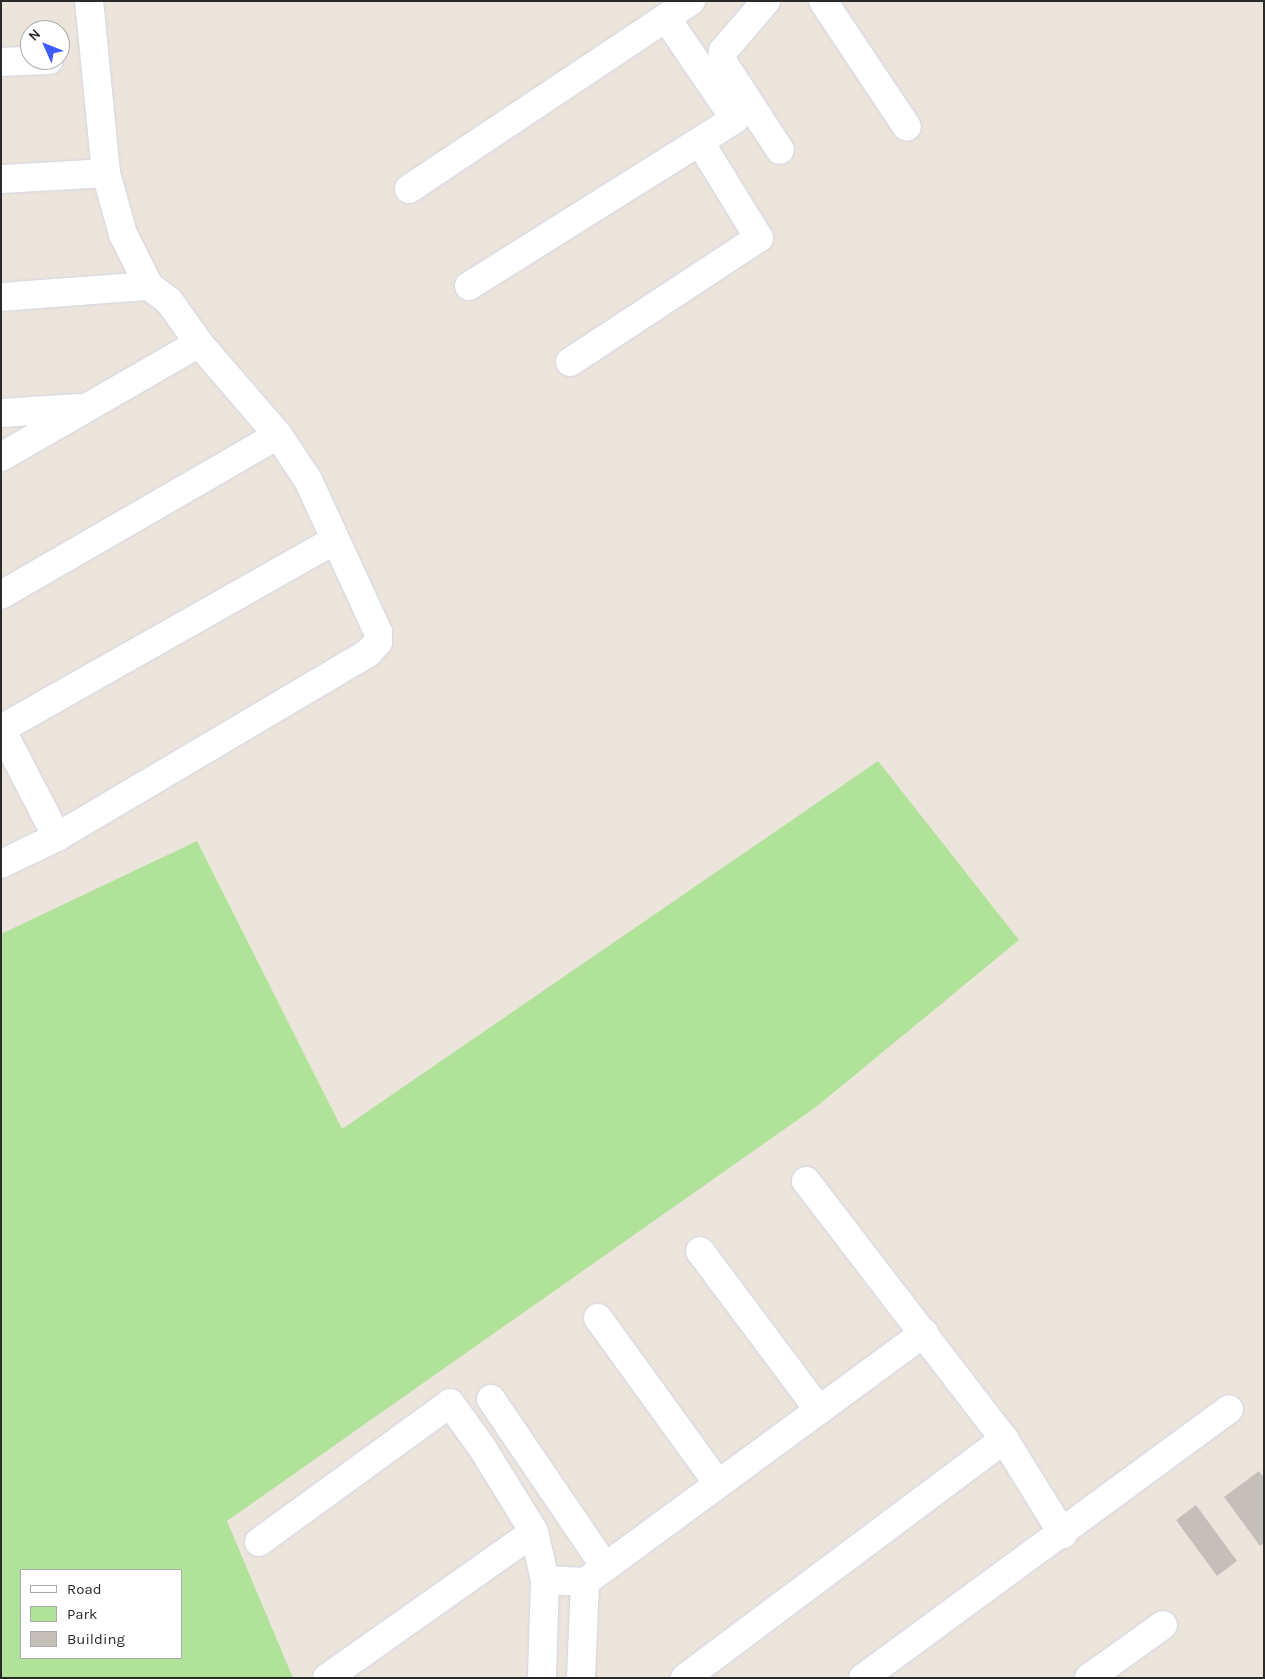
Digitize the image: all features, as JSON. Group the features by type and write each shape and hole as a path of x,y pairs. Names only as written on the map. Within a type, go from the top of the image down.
{"street":[{"path":"1,864 56,837 368,653 378,642 378,632 308,480 278,435 199,343 169,301 149,286 123,234 106,172 89,1"},
{"path":"409,189 691,1"},
{"path":"766,1 722,52 722,61 780,150"},
{"path":"823,1 907,127"},
{"path":"469,286 735,120 666,18"},
{"path":"70,59 94,58"},
{"path":"1,62 20,61"},
{"path":"570,362 759,238 700,142"},
{"path":"1,179 106,172"},
{"path":"1,296 149,286"},
{"path":"1,457 199,343"},
{"path":"1,413 85,408"},
{"path":"1,594 278,435"},
{"path":"56,837 1,729 335,540"},
{"path":"806,1181 1004,1439 1063,1534"},
{"path":"700,1251 819,1410"},
{"path":"598,1318 718,1484"},
{"path":"545,1580 595,1574 924,1333"},
{"path":"491,1399 595,1574 582,1678"},
{"path":"259,1542 450,1403 483,1449 534,1532 545,1580 542,1678"},
{"path":"863,1678 1063,1534 1229,1409"},
{"path":"685,1678 1004,1439"},
{"path":"327,1678 534,1532"},
{"path":"1089,1678 1163,1625"}],"green space":[{"path":"878,761 1019,940 816,1107 227,1521 293,1678 1,1678 1,934 197,841 342,1129"}],"building":[{"path":"1259,1471 1264,1478 1264,1543 1260,1546 1224,1497"},
{"path":"1196,1505 1237,1561 1217,1576 1176,1520"}]}
